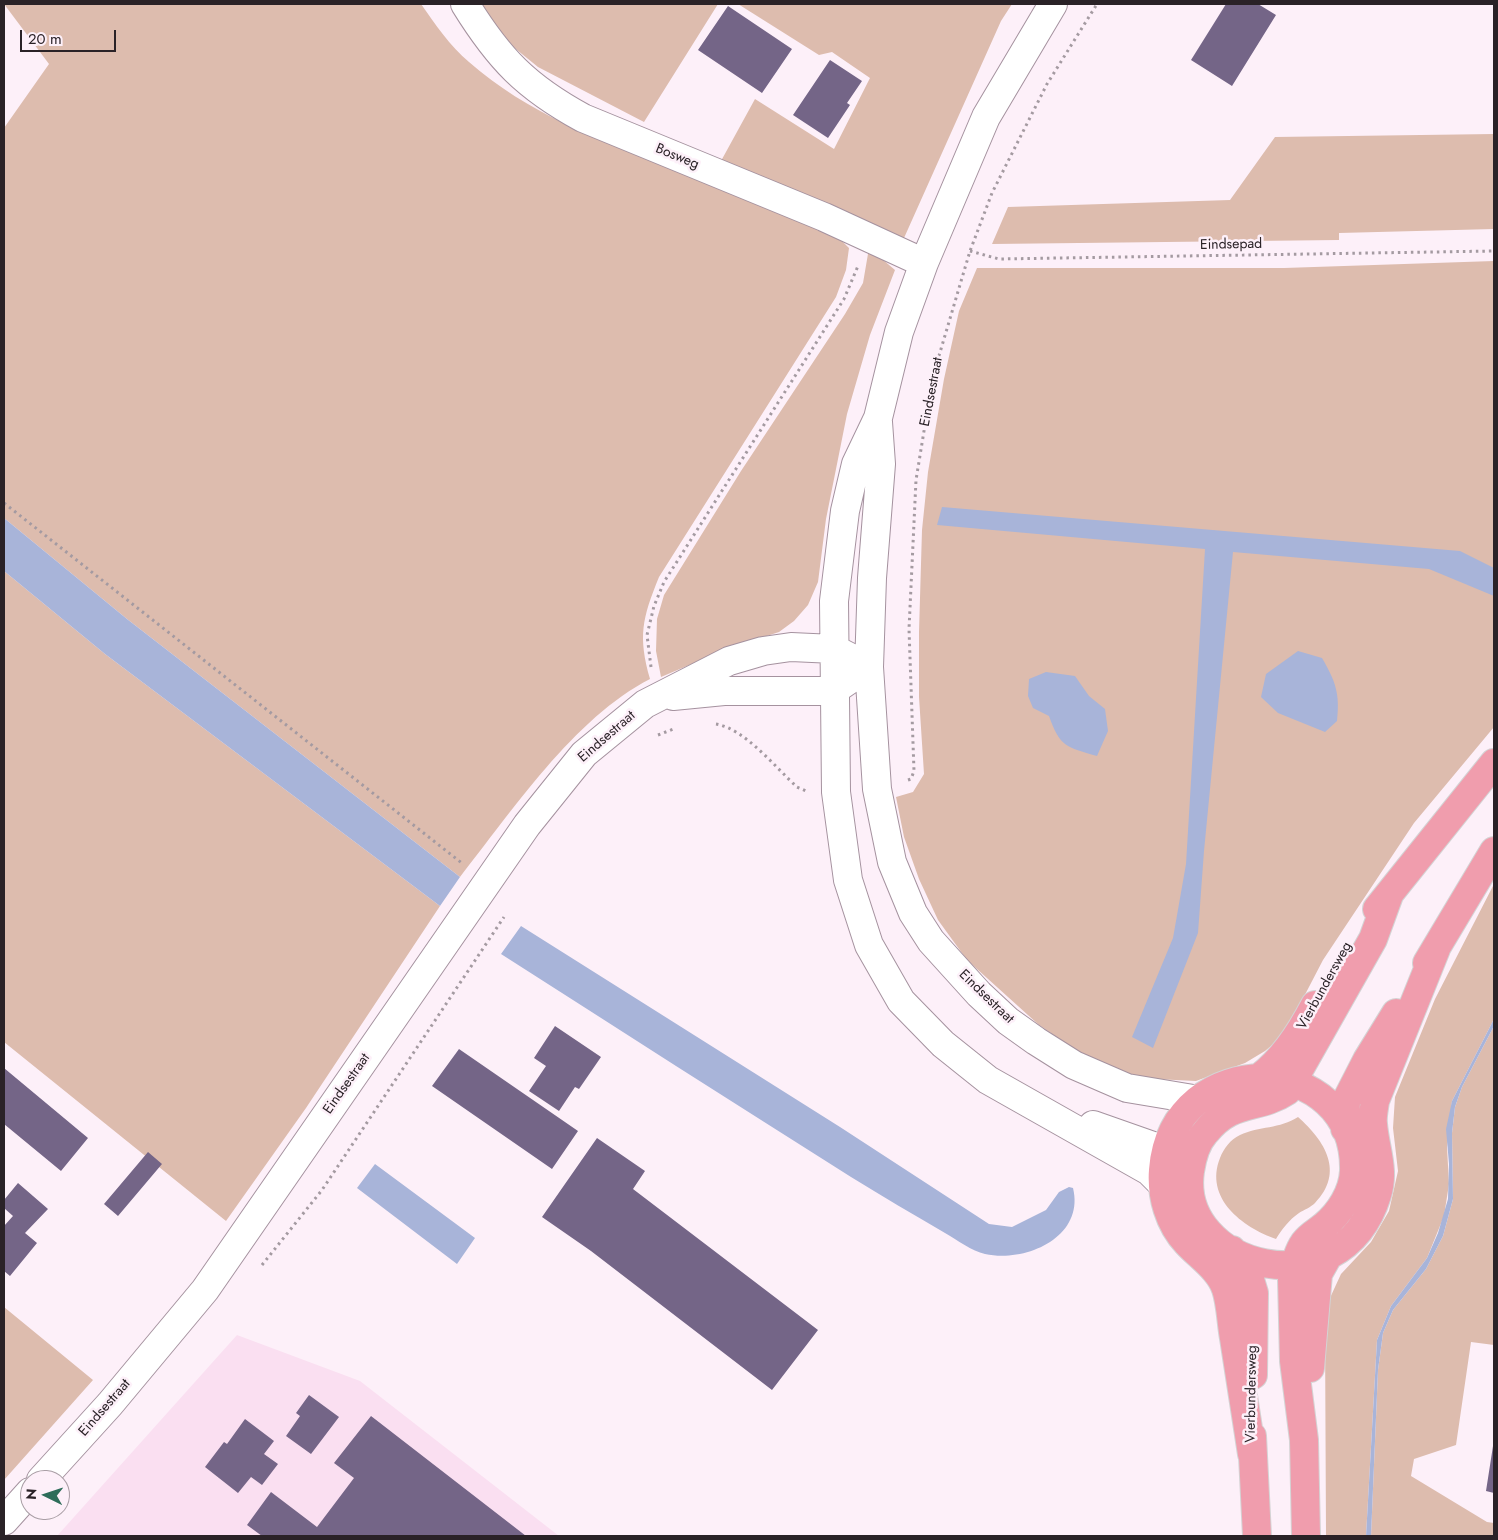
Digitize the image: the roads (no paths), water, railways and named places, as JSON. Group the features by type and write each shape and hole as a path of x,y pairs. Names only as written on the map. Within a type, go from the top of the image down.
{"main road":[{"name":"Vierbundersweg","path":"1260,1077 1274,1067 1303,1027 1354,934 1390,895 1494,763"},
{"path":"1345,1129 1346,1101 1367,1060 1494,851"},
{"name":"Vierbundersweg","path":"1252,1454 1226,1288 1216,1273 1177,1230 1168,1208 1163,1185 1166,1151 1175,1129 1185,1113 1210,1091 1243,1078 1260,1077 1292,1082 1373,939 1390,895"},
{"path":"1306,1536 1304,1440 1318,1274 1327,1258 1354,1237 1373,1209 1381,1175 1380,1158 1373,1124 1375,1101 1436,949"},
{"path":"1304,1440 1294,1361 1292,1279 1294,1266 1303,1244 1311,1235 1335,1216 1344,1204 1354,1174 1354,1159 1345,1129 1335,1114 1323,1100 1292,1082 1287,1091 1276,1098 1238,1106 1213,1123 1196,1147 1189,1176 1190,1191 1200,1219 1214,1237 1232,1250 1262,1264 1294,1266 1327,1258"},
{"path":"1166,1151 1179,1160 1189,1176"},
{"name":"Vierbundersweg","path":"1232,1250 1248,1274 1254,1293 1252,1454 1257,1536"}],"street":[{"name":"Bosweg","path":"465,4 486,38 511,68 553,102 583,118 824,217 924,263"},
{"name":"Eindsestraat","path":"1053,4 986,117 924,263 899,332 878,418 856,464 846,511 834,601 836,792 840,834 848,880 868,945 901,1001 943,1044 988,1080 1149,1171 1163,1185"},
{"name":"Eindsestraat","path":"878,418 881,464 872,578 869,666 877,789 892,862 913,913 931,941 1008,1021 1074,1065 1127,1088 1199,1100"},
{"name":"Eindsestraat","path":"50,1470 110,1404 205,1290 527,825 584,754 645,704 729,661 763,651 791,647 834,649 869,666"},
{"path":"834,691 869,666"},
{"name":"Eindsestraat","path":"659,697 724,691 834,691"},
{"name":"Eindsestraat","path":"1012,1094 1166,1151"},
{"path":"4,1521 20,1503"}],"water":[{"path":"942,507 1460,551 1494,568 1494,596 1429,569 1233,552 1204,851 1198,933 1153,1048 1132,1037 1173,938 1186,864 1205,549 937,525"},
{"path":"4,518 127,619 460,877 440,906 105,654 4,571"},
{"path":"1298,651 1322,658 1334,681 1338,703 1337,721 1325,732 1278,713 1261,697 1266,674"},
{"path":"1046,672 1075,676 1089,696 1105,709 1108,731 1097,756 1071,748 1061,740 1049,716 1033,708 1028,696 1029,679"},
{"path":"521,926 840,1127 989,1224 1012,1227 1046,1210 1059,1192 1069,1187 1073,1188 1074,1205 1070,1220 1061,1233 1049,1243 1034,1250 1001,1256 980,1253 970,1248 851,1177 501,954"},
{"path":"1494,1019 1494,1026 1462,1087 1455,1107 1452,1133 1453,1199 1443,1236 1426,1269 1393,1310 1383,1333 1378,1370 1371,1536 1366,1536 1377,1340 1391,1306 1427,1258 1438,1233 1448,1199 1449,1164 1446,1129 1452,1101"},
{"path":"375,1164 475,1238 457,1264 357,1188"}]}
